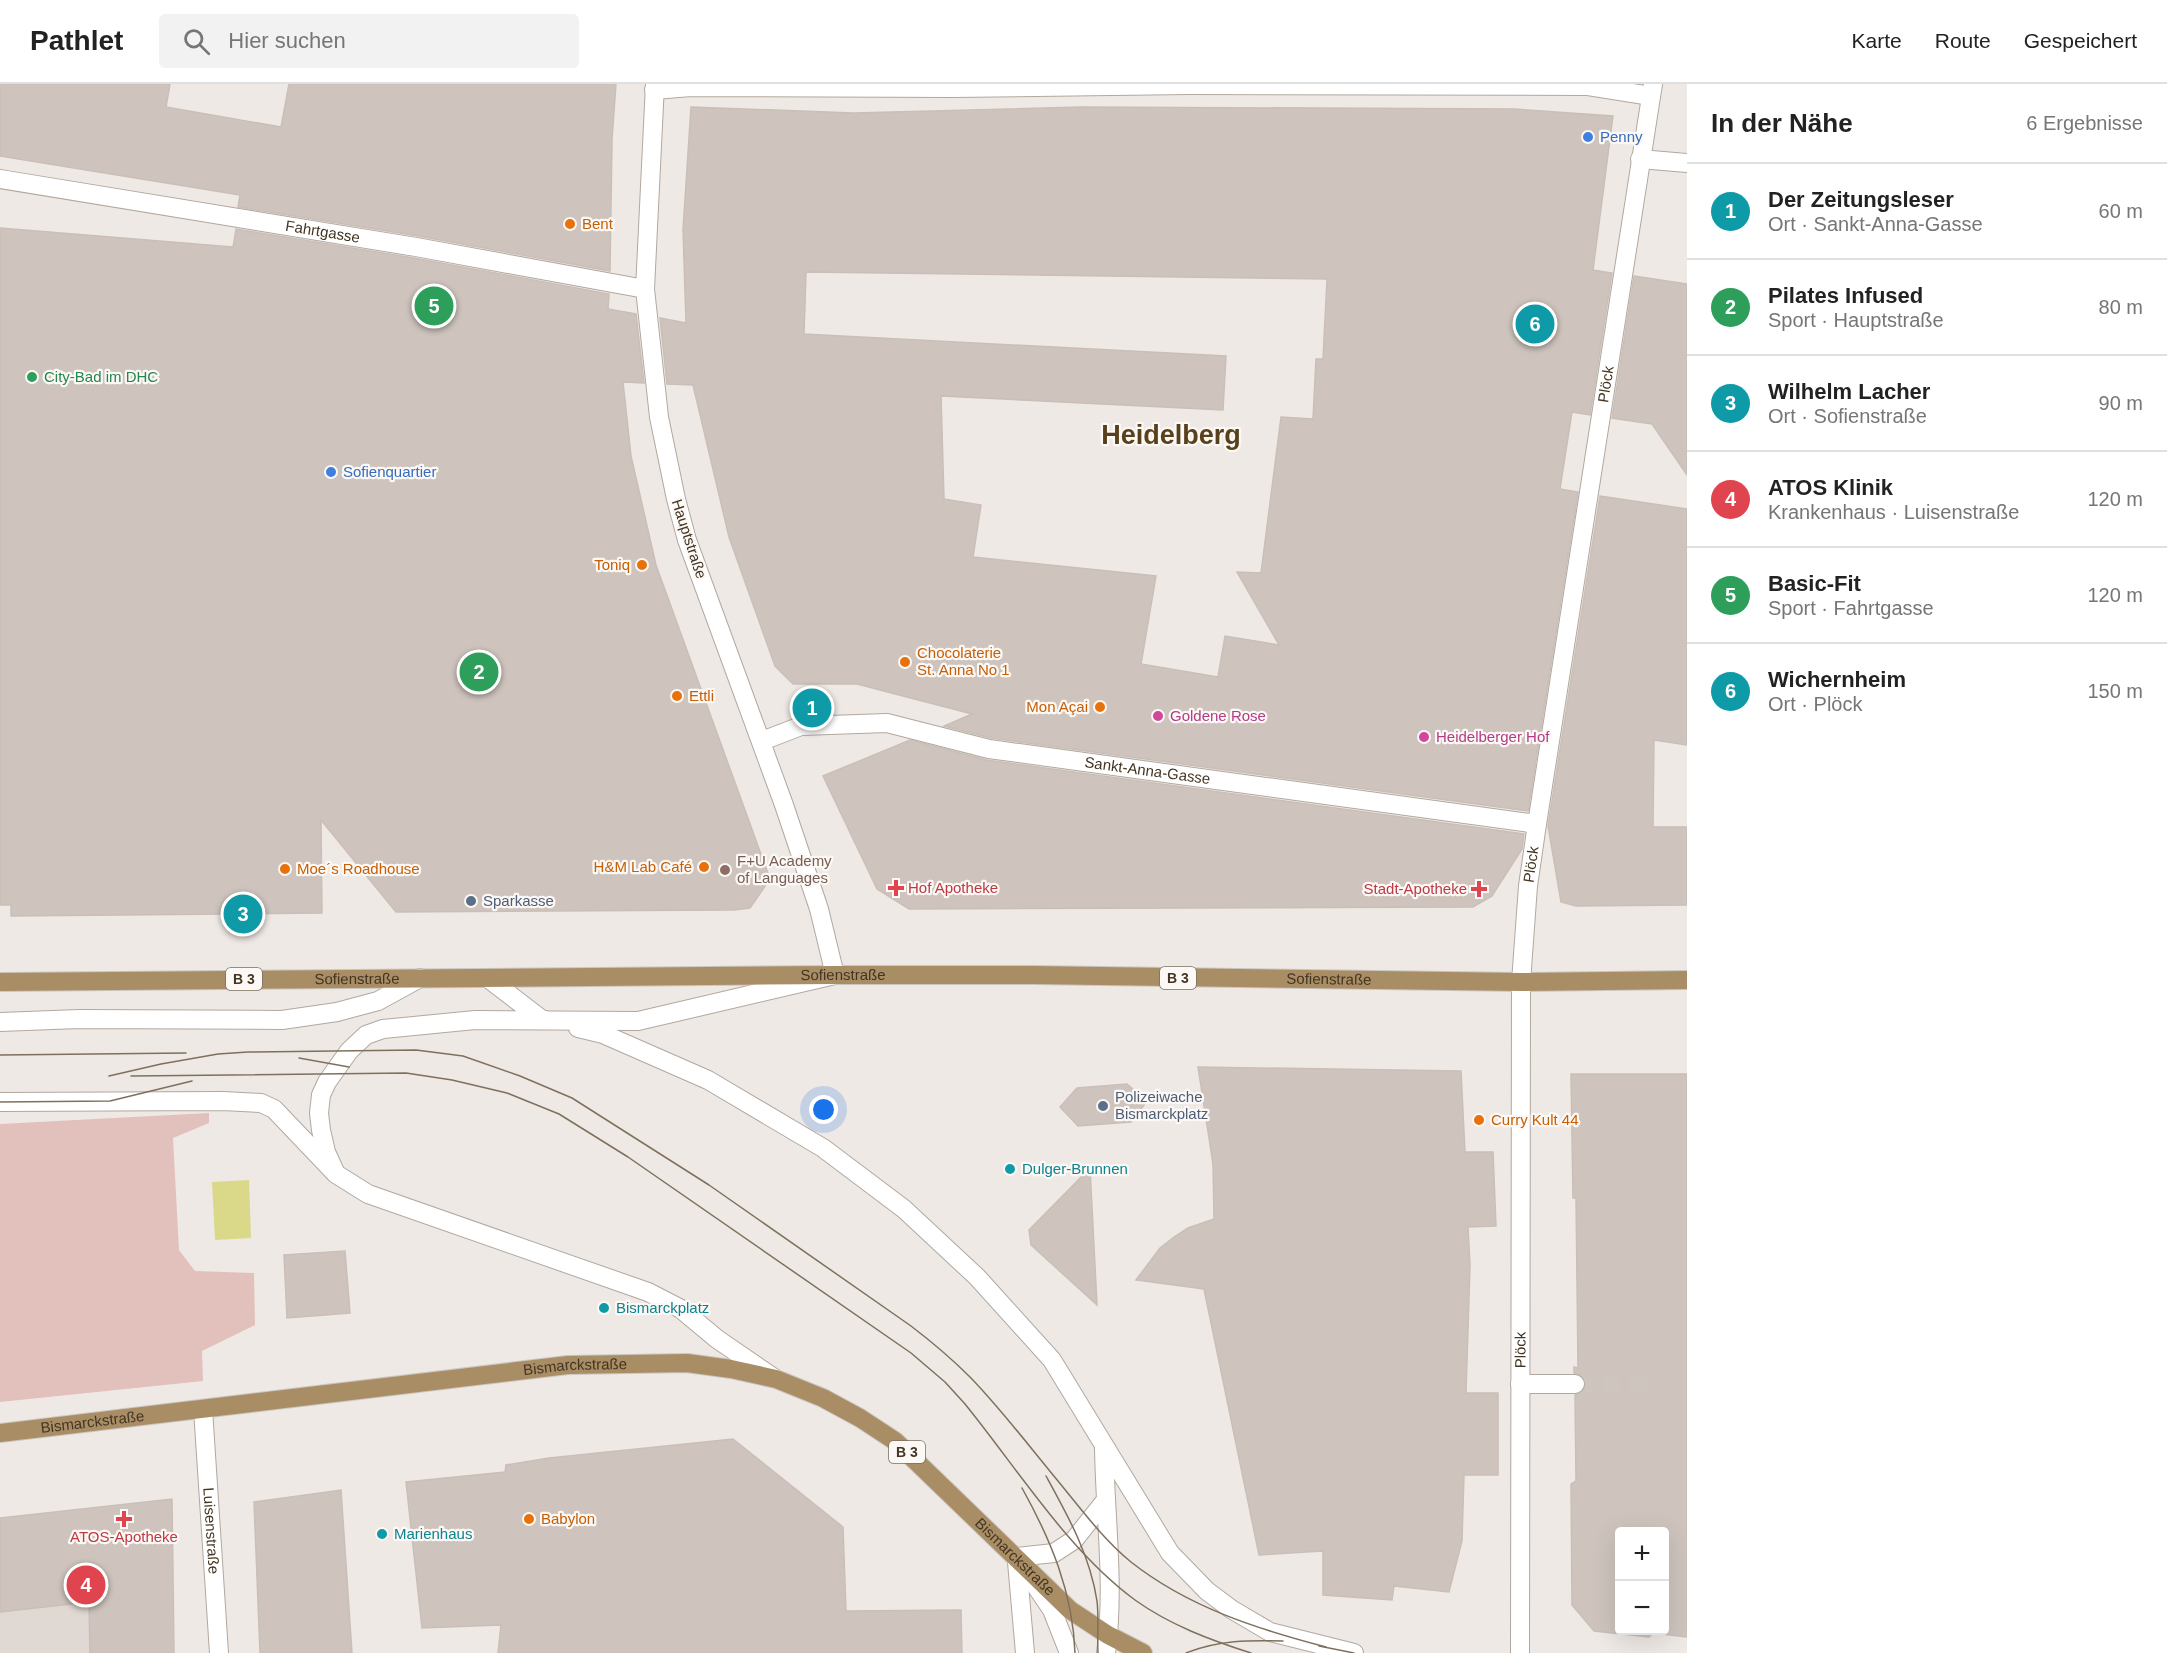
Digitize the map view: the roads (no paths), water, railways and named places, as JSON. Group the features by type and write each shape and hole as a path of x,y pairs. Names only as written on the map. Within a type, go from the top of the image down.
{"main road":[{"name":"Sofienstraße","path":"0,982 835,975 1022,975 1521,982 1687,980"},
{"name":"Bismarckstraße","path":"0,1433 568,1365 687,1363 731,1369 776,1379 823,1398 861,1418 895,1441 1070,1610 1108,1635"},
{"name":"B 3","path":"1108,1635 1143,1653"}],"street":[{"path":"654,87 1588,86 1652,90"},
{"name":"Hauptstraße","path":"654,87 645,289 659,417 687,540 762,741 819,909 835,975"},
{"name":"Plöck","path":"1520,1653 1521,982 1528,886 1652,90"},
{"path":"1640,159 1687,163"},
{"name":"Fahrtgasse","path":"0,179 416,247 645,289"},
{"name":"Sankt-Anna-Gasse","path":"762,741 801,726 887,723 989,749 1537,824"},
{"path":"336,1174 326,1152 321,1130 319,1113 321,1095 327,1082 349,1051 366,1035 383,1029 475,1020 638,1021 835,975"},
{"path":"0,1022 79,1019 282,1020 337,1012 378,1001 420,978"},
{"path":"489,979 541,1019 603,1034 708,1080 829,1152 904,1209 977,1277 1052,1360 1170,1553 1207,1591 1231,1609 1270,1632 1354,1653"},
{"path":"0,1102 223,1101 261,1103 274,1109 336,1174 368,1194 648,1292 681,1310 717,1339 776,1379"},
{"path":"1520,1393 1575,1384"},
{"name":"Luisenstraße","path":"203,1409 219,1653"},
{"path":"1104,1446 1109,1579 1106,1653"},
{"path":"1016,1557 1054,1552 1074,1540 1105,1501"},
{"path":"1016,1557 1024,1653"},
{"path":"1016,1557 1052,1610 1069,1653"}],"tunnel":[{"path":"1575,1384 1653,1383"}],"tram line":[{"path":"109,1076 218,1054 416,1050 463,1056 520,1076 572,1098 709,1185 934,1344 981,1389 1111,1544 1131,1562 1176,1592 1224,1615 1326,1647"},
{"path":"0,1055 186,1053"},
{"path":"299,1058 349,1067"},
{"path":"131,1076 406,1073 452,1080 507,1093 559,1114 628,1157 911,1353 945,1382 965,1404 1066,1534 1088,1558 1135,1600 1191,1631 1251,1653"},
{"path":"0,1102 110,1101 192,1081"},
{"path":"1046,1476 1084,1552 1094,1584 1098,1614 1098,1653"},
{"path":"1022,1488 1059,1568 1070,1609 1075,1653"},
{"path":"1186,1653 1222,1643 1283,1641"},
{"path":"1319,1646 1354,1653"}],"place":[{"name":"Penny","path":"1588,137"},
{"name":"Bent","path":"570,224"},
{"name":"Basic-Fit","path":"434,306"},
{"name":"Wichernheim","path":"1535,324"},
{"name":"City-Bad im DHC","path":"32,377"},
{"name":"Sofienquartier","path":"331,472"},
{"name":"Toniq","path":"642,565"},
{"name":"Chocolaterie St. Anna No 1","path":"905,662"},
{"name":"Pilates Infused","path":"479,672"},
{"name":"Ettli","path":"677,696"},
{"name":"Mon Açai","path":"1100,707"},
{"name":"Der Zeitungsleser","path":"812,708"},
{"name":"Goldene Rose","path":"1158,716"},
{"name":"Heidelberger Hof","path":"1424,737"},
{"name":"H&M Lab Café","path":"704,867"},
{"name":"Moe´s Roadhouse","path":"285,869"},
{"name":"F+U Academy of Languages","path":"725,870"},
{"name":"Hof Apotheke","path":"896,888"},
{"name":"Stadt-Apotheke","path":"1479,889"},
{"name":"Sparkasse","path":"471,901"},
{"name":"Wilhelm Lacher","path":"243,914"},
{"name":"Polizeiwache Bismarckplatz","path":"1103,1106"},
{"name":"Curry Kult 44","path":"1479,1120"},
{"name":"Dulger-Brunnen","path":"1010,1169"},
{"name":"Bismarckplatz","path":"604,1308"},
{"name":"ATOS-Apotheke","path":"124,1519"},
{"name":"Babylon","path":"529,1519"},
{"name":"Marienhaus","path":"382,1534"},
{"name":"ATOS Klinik","path":"86,1585"}],"district":[{"name":"Heidelberg","path":"1171,435"}]}
